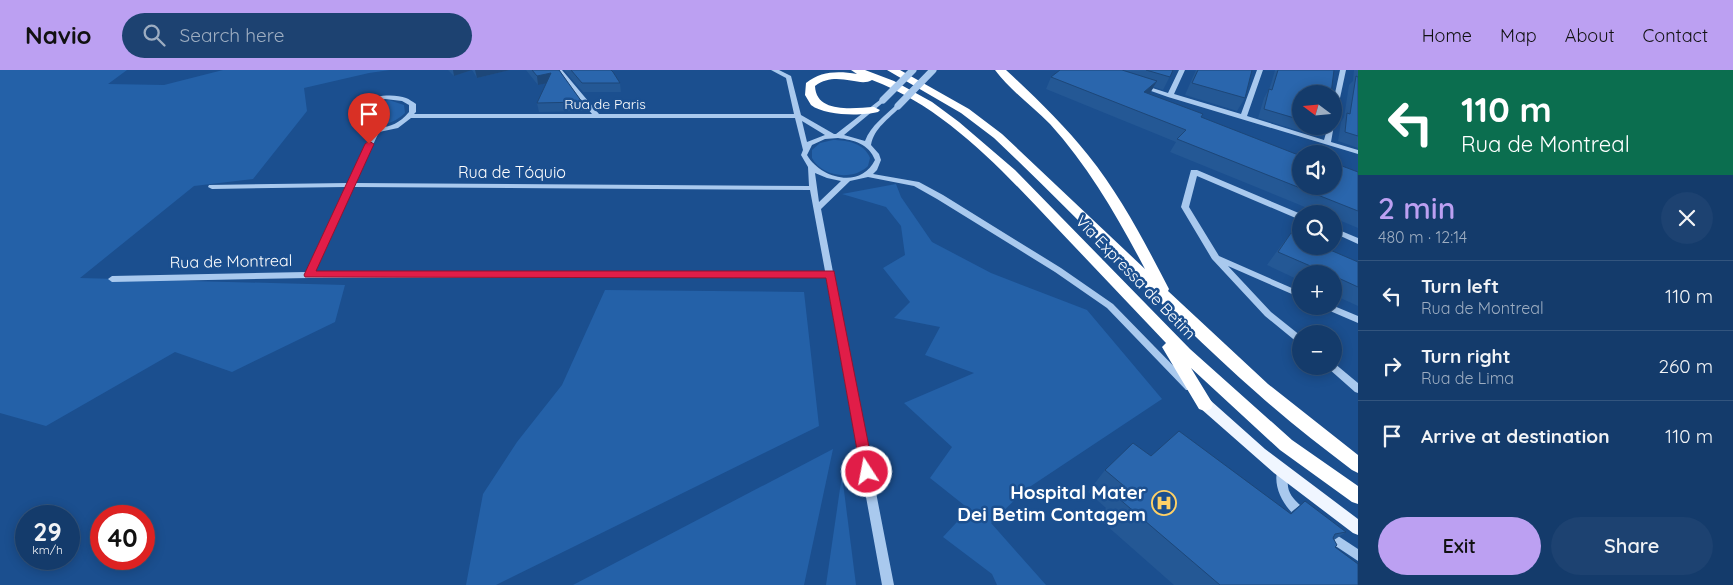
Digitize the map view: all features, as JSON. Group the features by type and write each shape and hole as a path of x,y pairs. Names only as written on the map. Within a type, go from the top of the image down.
{"highway":[{"path":"856,70 892,73"},
{"path":"1000,70 1054,122 1085,159 1126,220 1168,302"},
{"path":"874,110 851,112 827,108 811,97 808,91 810,85 823,76 835,74 892,73"},
{"name":"Via Expressa de Betim","path":"892,73 965,111 998,136 1029,164 1168,302 1244,373 1334,448 1358,465"},
{"name":"Via Expressa de Betim","path":"892,73 1011,173 1159,329 1286,445 1358,496"},
{"path":"1159,329 1205,404"}],"main road":[{"path":"1205,404 1239,438 1358,528"},
{"path":"1334,448 1358,460"}],"street":[{"path":"559,70 597,116"},
{"path":"774,70 789,77 806,149"},
{"path":"835,136 874,110 913,70"},
{"path":"868,145 868,138 872,132 933,70"},
{"path":"1170,96 1182,70"},
{"path":"1243,117 1260,70"},
{"path":"1339,85 1342,70"},
{"path":"1136,85 1358,152"},
{"path":"385,97 403,98 414,106 411,116 397,126 376,130 366,129 353,122 354,112 366,102 385,97"},
{"name":"Rua de Paris","path":"411,116 798,116"},
{"path":"798,116 835,136"},
{"path":"309,275 376,130"},
{"path":"1327,142 1329,135"},
{"path":"867,175 873,170 878,160 868,145 849,138 835,136 816,140 806,149 804,155 806,162 811,168 828,176 848,179 867,175 916,184 1058,270 1110,306 1205,404"},
{"path":"811,168 813,188 888,585"},
{"path":"1292,213 1194,172 1185,207 1215,257 1268,314 1292,334"},
{"path":"818,208 848,179"},
{"name":"Rua de Tóquio","path":"212,187 350,185 813,188"},
{"path":"1342,234 1358,241"},
{"path":"1215,257 1292,291"},
{"name":"Rua de Montreal","path":"112,279 309,275 830,274"},
{"path":"1342,313 1358,320"},
{"path":"1342,373 1358,383"},
{"path":"1342,375 1358,389"},
{"path":"1282,472 1282,488 1300,513 1358,556"}],"shaded area":[{"path":"0,70 127,70 108,84 164,85 223,70 390,70 304,88 307,111 253,179 194,186 80,278 345,285 335,322 232,372 175,352 46,426 0,413"},
{"path":"389,100 404,105 405,113 390,123 374,124 362,122 358,117 367,106"},
{"path":"833,140 855,143 864,149 870,158 868,166 862,171 846,175 830,173 823,169 812,158 812,150 820,143"},
{"path":"896,184 901,197 932,242 991,273 1087,310 1162,399 1025,490 991,523 1046,585 997,585 992,574 943,537 969,509 930,478 952,447 904,403 974,373 925,355 940,327 894,318 910,302 883,268 905,255 901,226 886,207 842,194"},
{"path":"605,290 804,292 819,426 496,585 466,585 483,494 517,442 562,385"},
{"path":"833,449 804,585 573,585"},
{"path":"842,475 856,585 826,585"}],"building":[{"path":"532,70 559,70 582,102 537,103 551,73 537,76"},
{"path":"571,70 611,70 620,83 582,83"},
{"path":"1060,70 1122,70 1157,81 1144,92 1203,114 1201,117 1292,152 1292,185 1177,139 1186,130 1051,77"},
{"path":"1146,70 1173,70 1170,77"},
{"path":"1198,70 1252,70 1245,98 1192,83"},
{"path":"1278,70 1334,70 1332,85 1292,85 1292,117 1264,109 1269,89 1272,90"},
{"path":"1356,76 1358,77 1358,136 1345,132 1347,113 1350,114"},
{"path":"1342,166 1358,172 1358,211 1318,195 1342,195"},
{"path":"1291,233 1292,255 1342,255 1358,262 1358,287 1342,280 1342,265 1308,265 1278,252"},
{"name":"Hospital Mater Dei Betim Contagem","path":"1179,431 1291,514 1305,501 1346,532 1335,534 1333,538 1337,545 1335,547 1358,564 1358,585 1220,585 1117,497 1124,486 1105,470 1133,443 1151,456"}],"place":[{"name":"Hospital Mater Dei Betim Contagem","path":"1164,503"}],"route":[{"path":"369,144 309,275 830,274 867,472"}]}
